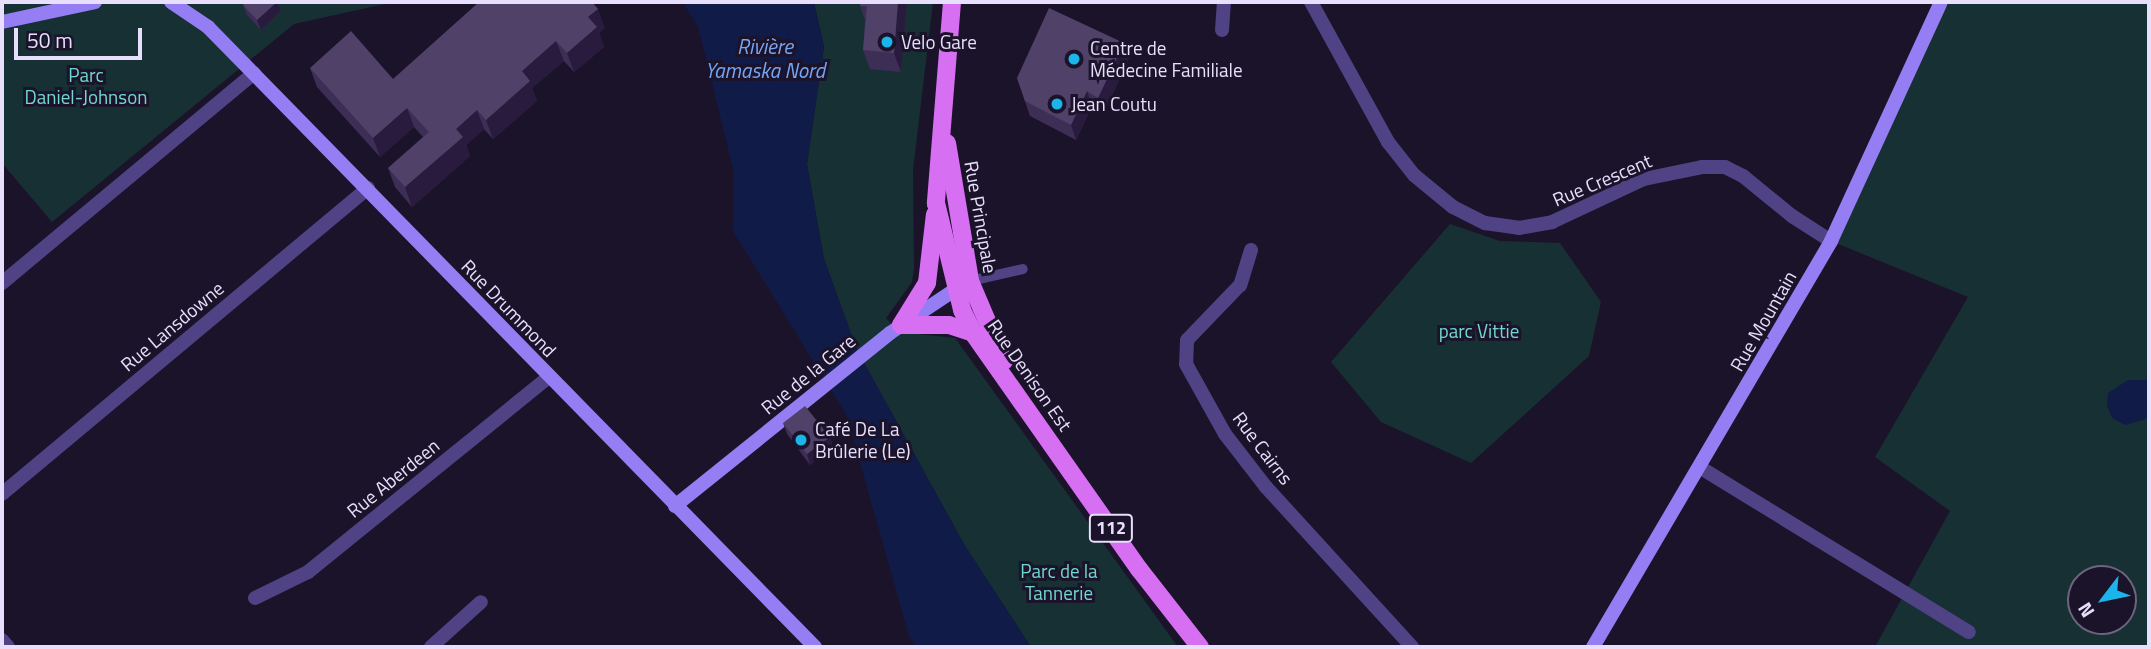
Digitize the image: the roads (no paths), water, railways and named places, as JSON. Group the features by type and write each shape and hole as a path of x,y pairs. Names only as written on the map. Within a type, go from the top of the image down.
{"main road":[{"name":"Rue Denison Est","path":"952,2 936,203 962,284 973,332 1139,569 1200,647"},
{"name":"Rue Principale","path":"942,110 962,284 1026,405"},
{"path":"895,329 927,283 936,203"},
{"path":"895,329 949,325 973,332"}],"street":[{"path":"2,22 96,2"},
{"name":"Rue Drummond","path":"171,2 208,27 254,72 815,647"},
{"path":"1222,30 1224,2"},
{"name":"Rue Crescent","path":"1311,2 1388,142 1414,175 1453,207 1485,223 1519,228 1552,222 1644,179 1702,167 1725,167 1743,176 1791,216 1831,241"},
{"name":"Rue Mountain","path":"1593,647 1701,468 1831,241 1941,2"},
{"path":"2,284 254,72"},
{"name":"Rue Lansdowne","path":"2,494 368,188"},
{"name":"Rue Cairns","path":"1251,250 1240,285 1187,340 1186,364 1225,434 1266,488 1412,647"},
{"name":"Rue de la Gare","path":"675,506 895,329 962,284"},
{"name":"Rue Aberdeen","path":"255,598 308,572 549,377"},
{"path":"1701,468 1969,632"},
{"path":"431,647 481,602"},
{"path":"2,640 8,647"}],"lane":[{"path":"962,284 1023,269"}],"water":[{"name":"Rivière Yamaska Nord","path":"682,2 814,2 824,47 807,164 824,259 857,350 965,546 1031,647 917,647 909,636 847,416 733,231 733,169 698,26"},
{"path":"2128,380 2149,380 2149,418 2125,425 2112,418 2107,405 2108,393"}],"place":[{"name":"Velo Gare","path":"887,42"},
{"name":"Centre de Médecine Familiale","path":"1074,59"},
{"name":"Jean Coutu","path":"1057,104"},
{"name":"Café De La Brûlerie (Le)","path":"801,440"}],"park label":[{"name":"Parc Daniel-Johnson","path":"86,86"},
{"name":"parc Vittie","path":"1479,331"},
{"name":"Parc de la Tannerie","path":"1059,582"}]}
